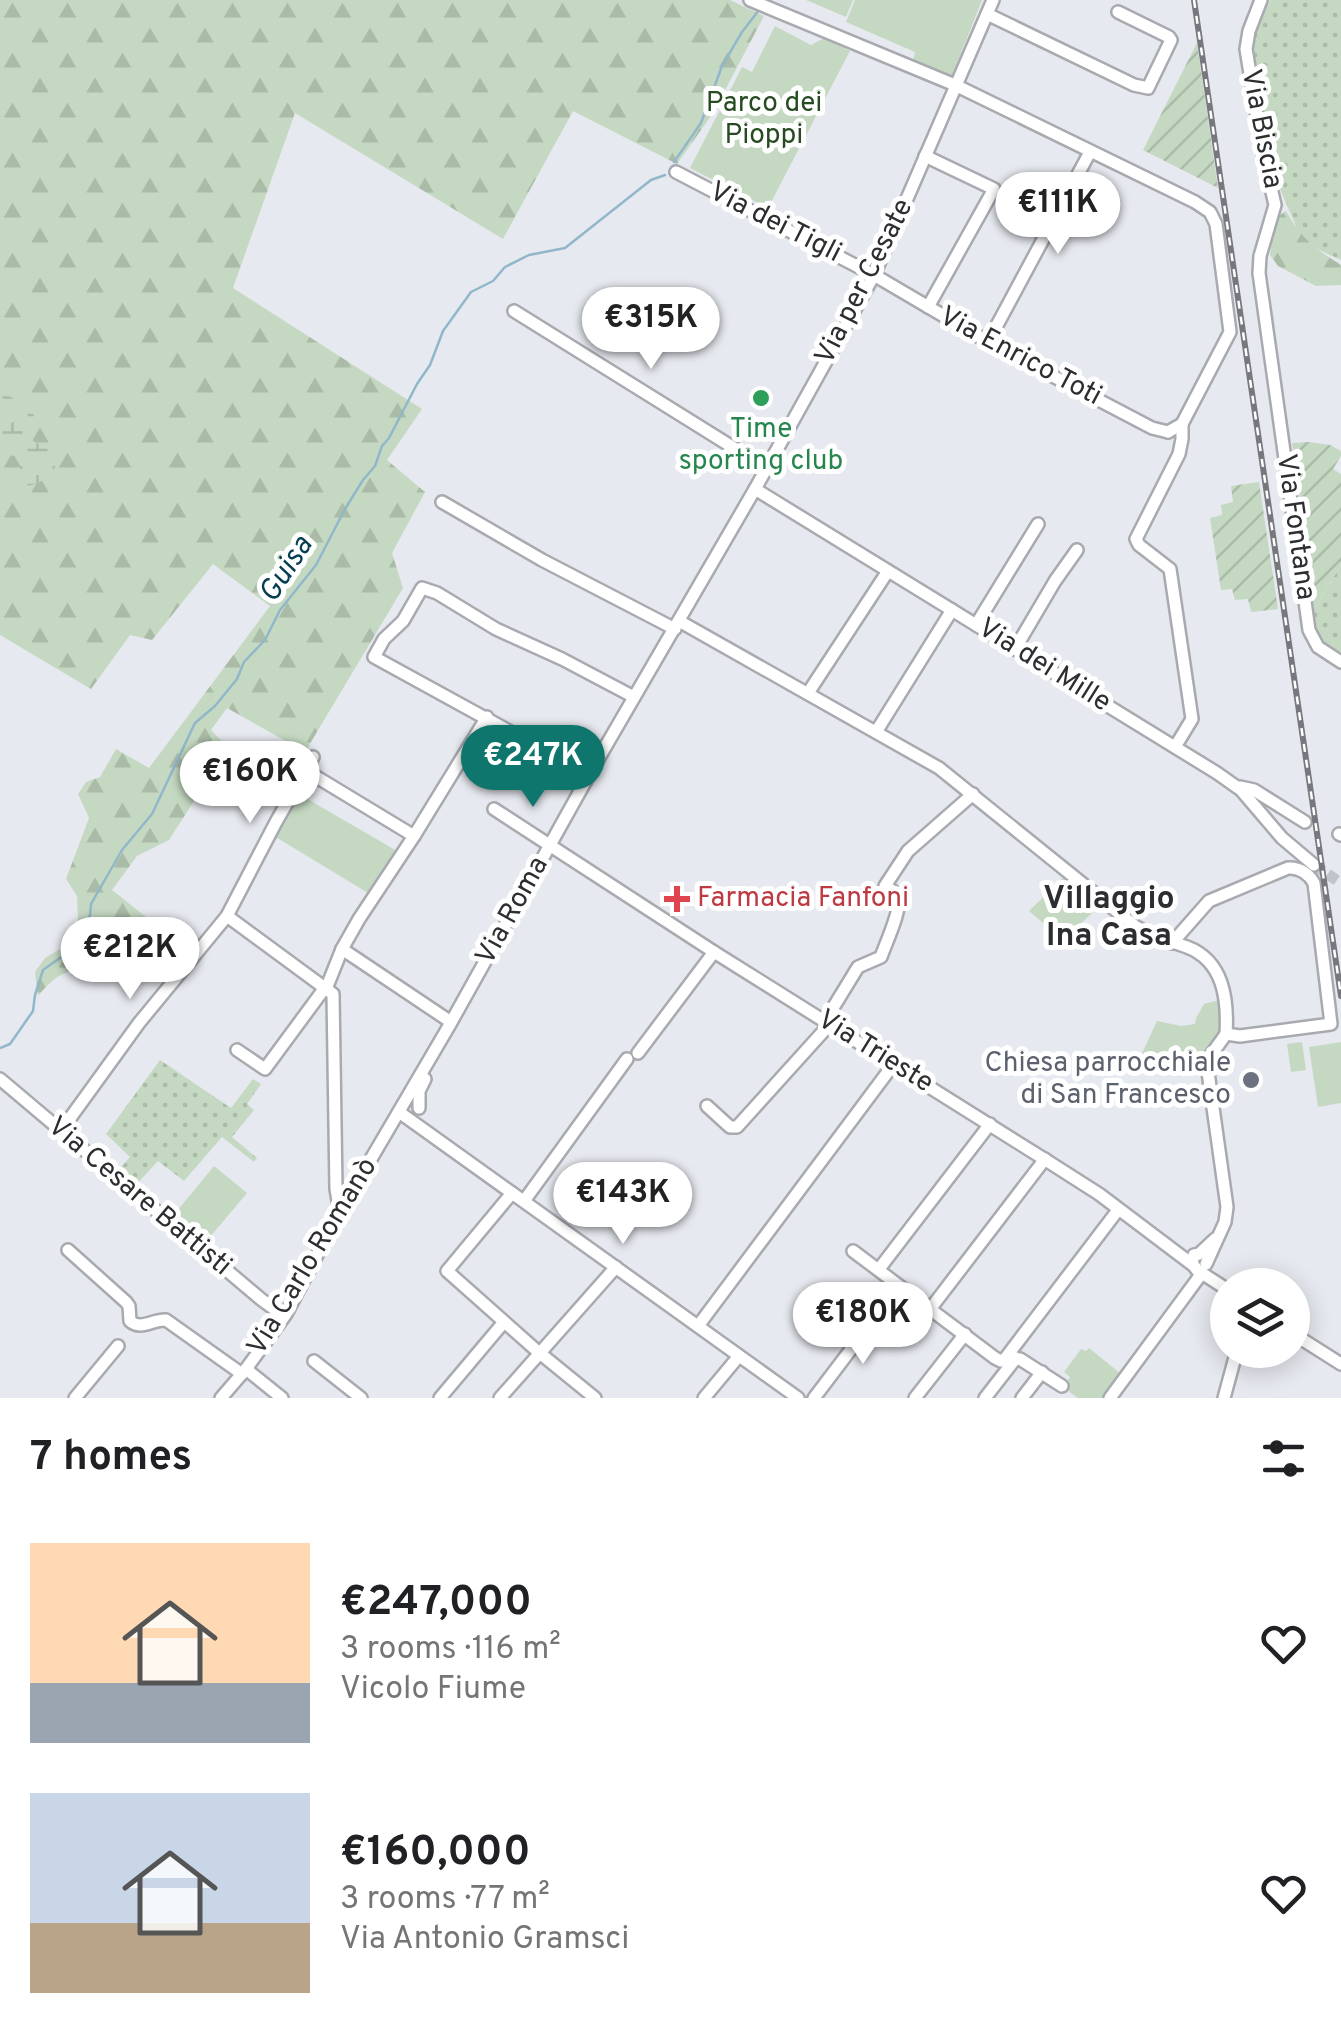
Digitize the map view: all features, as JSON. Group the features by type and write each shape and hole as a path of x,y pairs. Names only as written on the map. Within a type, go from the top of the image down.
{"street":[{"path":"750,0 956,85 1210,212 1216,224 1230,332 1182,424 1181,448 1136,539 1168,564 1172,578 1192,719 1175,747"},
{"name":"Via per Cesate","path":"718,554 874,275 993,0"},
{"name":"Via Biscia","path":"1261,0 1246,49 1274,196 1274,214 1259,265 1273,378"},
{"path":"987,14 1134,86 1148,88 1171,40 1118,12"},
{"path":"988,342 1090,152"},
{"path":"925,156 994,189 928,308"},
{"name":"Via dei Tigli","path":"676,172 874,275"},
{"name":"Via Enrico Toti","path":"874,275 988,342 1152,428 1168,432"},
{"path":"514,311 766,468"},
{"name":"Via Fontana","path":"1273,378 1310,630 1318,647 1341,662"},
{"path":"1181,448 1168,432 1182,424"},
{"name":"Via dei Mille","path":"756,489 1236,786 1282,838 1314,864"},
{"path":"442,502 542,560 808,693 939,768 1135,926 1199,953 1214,966 1224,994 1226,1034 1207,1065 1227,1199 1225,1222 1112,1395"},
{"path":"976,625 1038,524"},
{"path":"1016,649 1077,550"},
{"name":"Via Roma","path":"399,1112 718,554"},
{"path":"808,693 888,570"},
{"path":"589,775 374,657 384,639 403,621 422,588 634,698"},
{"path":"876,732 952,610"},
{"path":"237,1050 265,1069 325,989 342,949 373,896 487,717"},
{"path":"58,1127 68,1121 139,1023 227,916 312,757"},
{"path":"305,770 414,836"},
{"path":"1236,786 1254,790 1305,822"},
{"path":"707,1106 730,1127 737,1128 827,1023 857,969 881,958 898,911 898,898 885,886 908,851 974,794"},
{"name":"Via Trieste","path":"494,810 990,1124 1210,1275"},
{"path":"541,859 565,855"},
{"path":"1172,943 1201,908 1217,897 1288,868 1311,877 1331,1024 1240,1036 1226,1034"},
{"path":"227,916 332,992 336,1189 340,1212"},
{"path":"342,949 451,1022"},
{"path":"524,1202 714,952"},
{"path":"423,1129 419,1091 428,1074 428,1064"},
{"path":"698,1326 893,1064"},
{"name":"Via Cesare Battisti","path":"0,1079 283,1315"},
{"path":"410,1092 419,1108"},
{"path":"399,1112 798,1398"},
{"name":"Via Carlo Romanò","path":"222,1398 283,1315 399,1112"},
{"path":"879,1270 990,1124"},
{"path":"930,1308 1045,1160"},
{"path":"512,1193 447,1272 595,1398"},
{"path":"985,1398 1118,1210"},
{"path":"68,1250 126,1302 134,1325 166,1320 282,1398"},
{"path":"853,1250 998,1360 1010,1359 1042,1372 1062,1386"},
{"path":"500,1398 616,1267"},
{"path":"814,1398 880,1311"},
{"path":"440,1398 504,1322"},
{"path":"915,1398 965,1334"},
{"path":"1310,1344 1341,1364"},
{"path":"80,1396 118,1346"},
{"path":"704,1398 739,1356"},
{"path":"314,1361 361,1398"},
{"path":"1224,1398 1232,1368"},
{"path":"1022,1398 1042,1372"}],"green space":[{"path":"0,0 730,0 764,16 713,113 677,164 573,111 503,239 295,113 233,288 422,409 387,460 425,492 392,553 403,588 305,752 227,708 211,730 228,748 169,840 137,856 112,890 146,917 101,970 65,973 38,996 35,972 45,958 65,946 78,921 77,896 66,879 89,818 78,794 86,782 100,777 116,749 149,768 270,606 213,564 152,640 130,635 91,689 0,635"},
{"path":"806,0 853,0 846,17"},
{"path":"855,0 982,0 952,76 913,61 915,52 846,22"},
{"path":"1270,0 1341,0 1341,260 1315,248 1299,233 1268,161 1251,40"},
{"name":"Parco dei Pioppi","path":"775,26 811,45 824,38 850,51 768,208 690,168 742,67 752,72"},
{"path":"1197,43 1218,188 1143,150"},
{"path":"1286,211 1309,242 1341,265 1341,285 1316,286 1278,266 1270,255 1274,226"},
{"path":"0,392 32,413 38,424 29,436 32,440 64,447 50,473 32,485 25,486 20,481 20,461 16,456 0,454"},
{"path":"1309,442 1341,451 1333,469 1341,474 1341,565 1312,612 1300,526 1309,511 1301,506 1292,443"},
{"path":"1259,482 1278,609 1251,612 1248,599 1235,600 1232,589 1221,590 1210,518 1222,515 1221,505 1233,502 1231,486"},
{"path":"1341,565 1338,656 1319,637 1312,612"},
{"path":"297,793 397,851 368,893 274,836"},
{"path":"1069,872 1105,901 1063,940 1029,911"},
{"path":"1222,999 1224,1029 1207,1059 1175,1064 1138,1062 1157,1021 1181,1026 1195,1024 1204,1004"},
{"path":"1302,1042 1306,1070 1291,1072 1287,1044"},
{"path":"1341,1042 1341,1103 1318,1107 1309,1047"},
{"path":"160,1060 231,1108 253,1079 261,1084 247,1104 254,1110 232,1137 257,1158 254,1162 222,1137 184,1181 158,1161 134,1187 117,1172 130,1157 106,1134"},
{"path":"214,1166 247,1193 204,1244 172,1217"},
{"path":"1089,1348 1121,1374 1106,1398 1078,1398 1064,1388 1070,1377 1064,1372 1081,1349"}],"waterway":[{"name":"Guisa","path":"674,162 701,123 722,66 759,10"},
{"name":"Guisa","path":"0,1048 10,1044 33,1011 43,970 71,950 79,938 91,904 122,850 152,814 195,723 237,679 244,662 265,640 280,610 316,565 430,365 443,331 471,292 529,255 565,248 651,180 665,175"}],"tunnel":[{"path":"1314,865 1341,883"}],"railway":[{"path":"1194,0 1341,996"}],"place":[{"name":"Time sporting club","path":"761,398"},
{"name":"Farmacia Fanfoni","path":"677,899"},
{"name":"Chiesa parrocchiale di San Francesco","path":"1251,1080"}],"district":[{"name":"Villaggio Ina Casa","path":"1109,918"}]}
